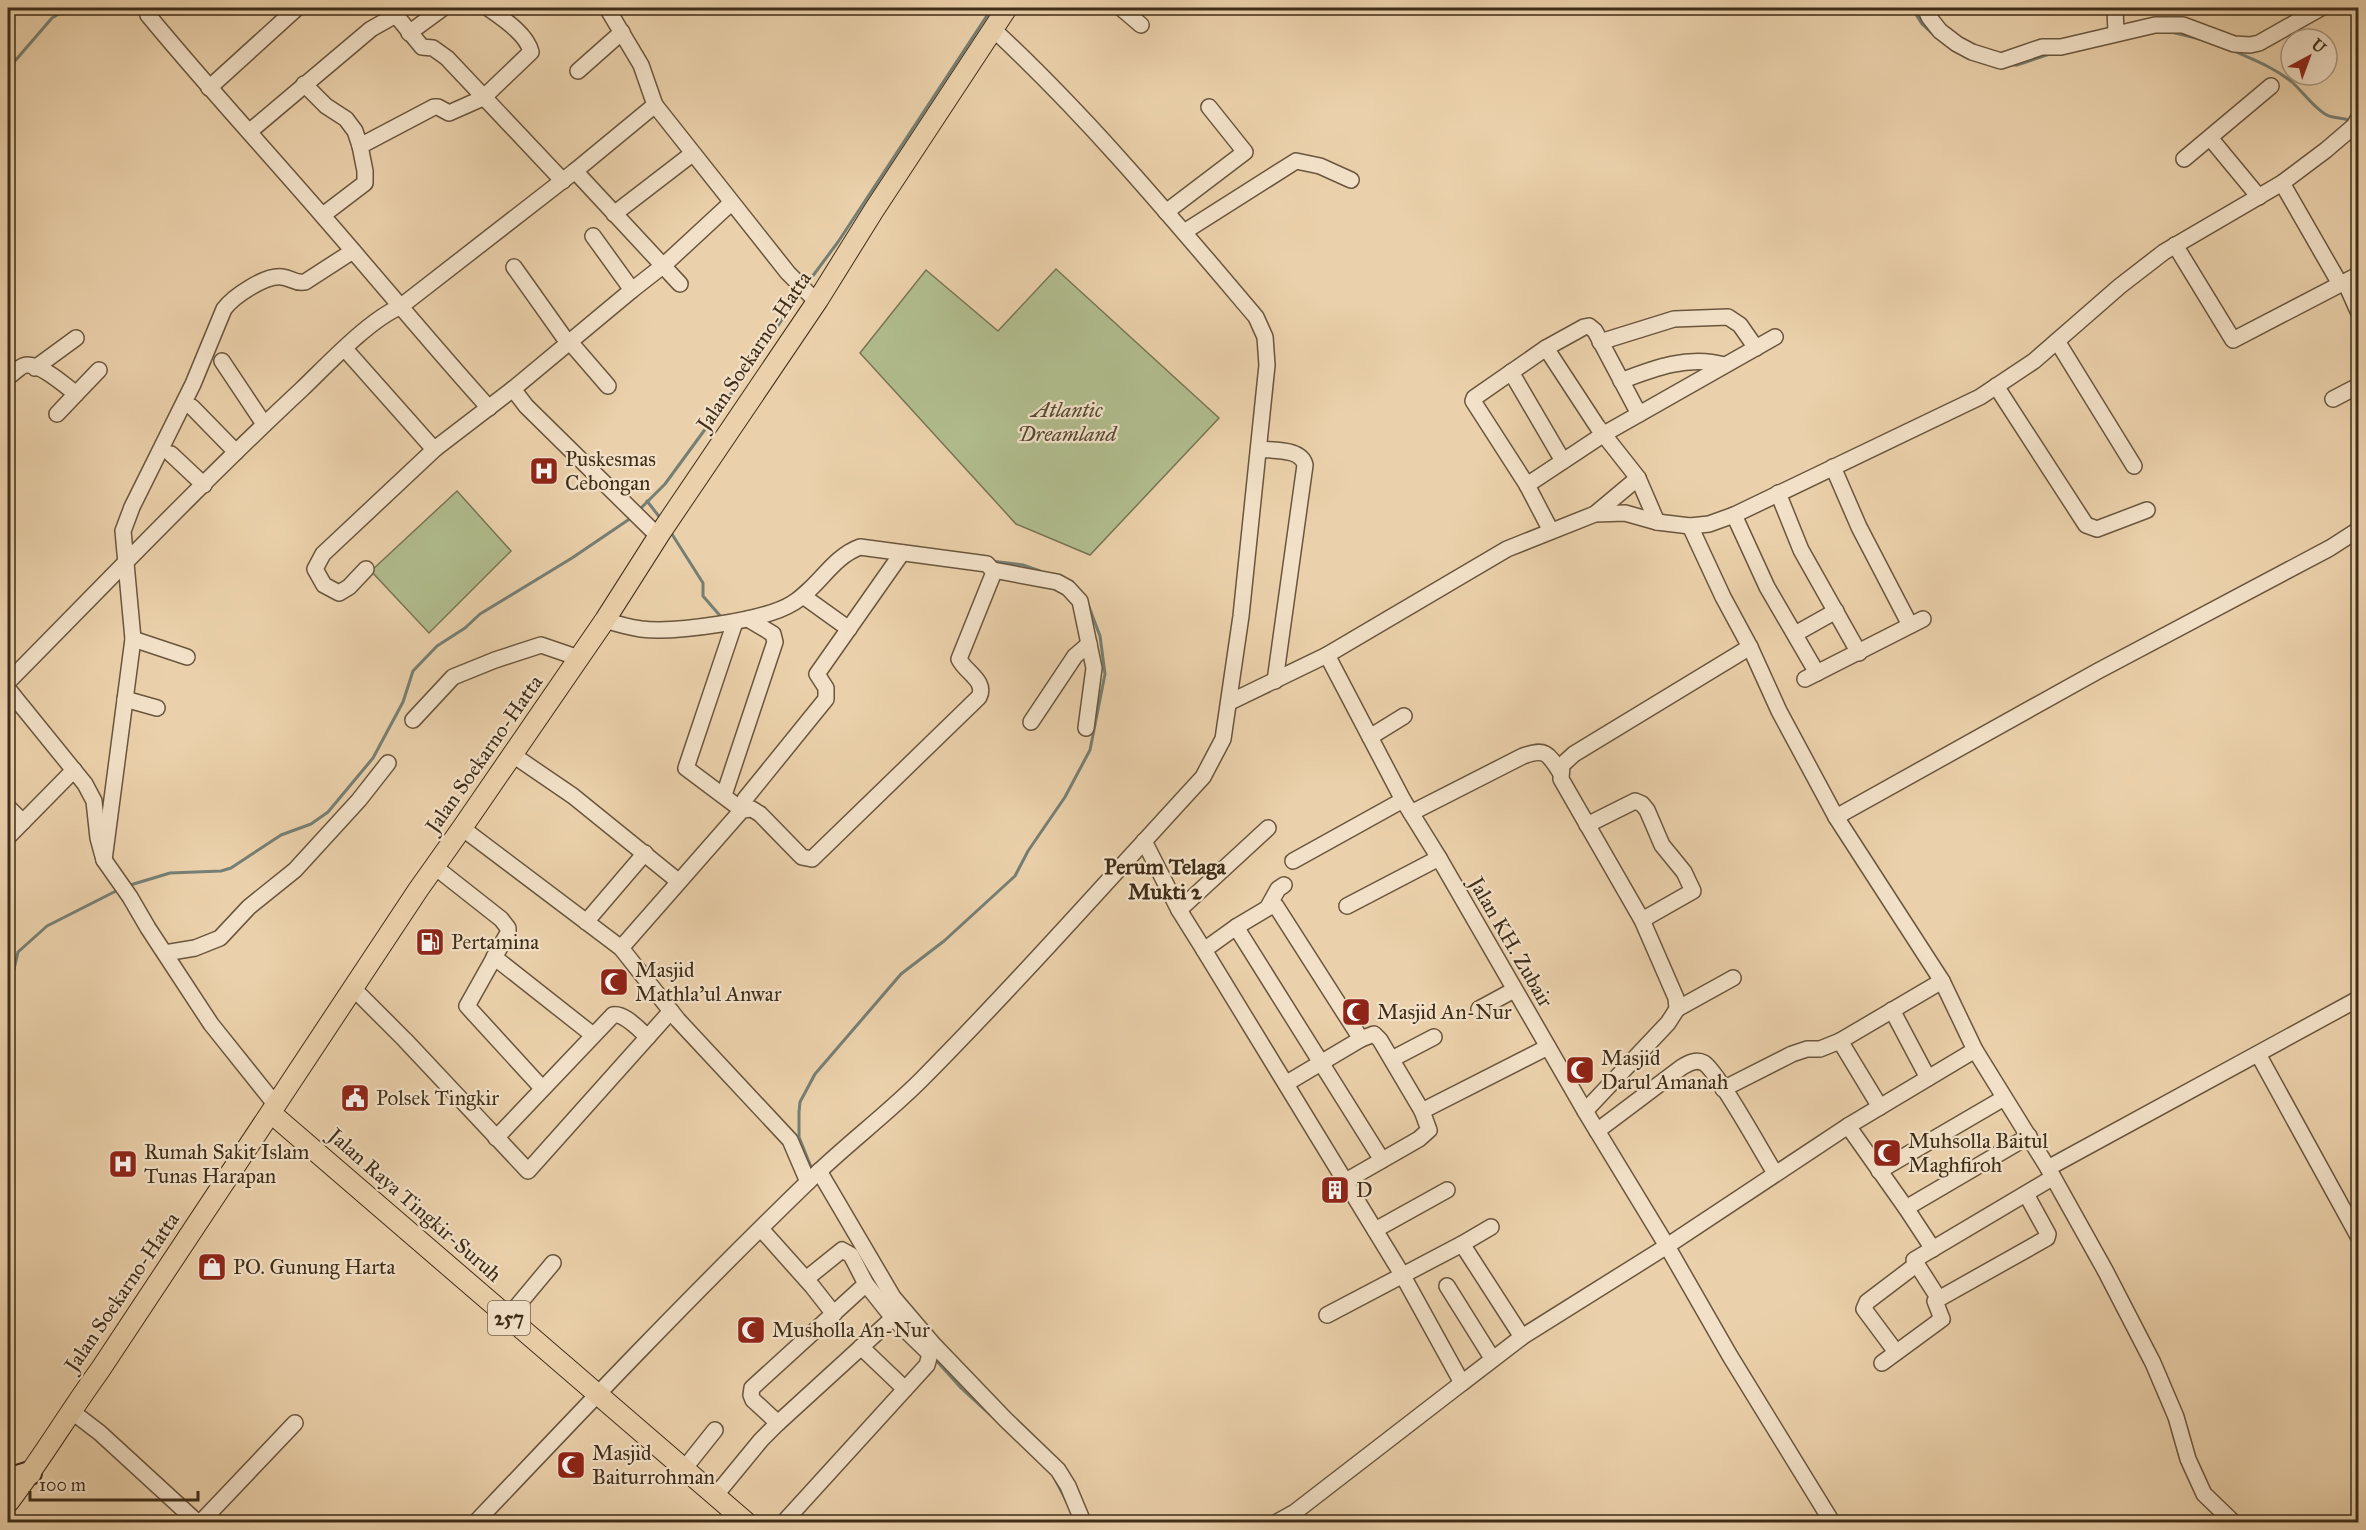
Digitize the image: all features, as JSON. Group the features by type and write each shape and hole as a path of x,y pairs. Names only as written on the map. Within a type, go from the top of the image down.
{"highway":[{"path":"8,1480 30,1473"}],"main road":[{"name":"Jalan Soekarno-Hatta","path":"8,1503 70,1410 100,1370 352,987 605,620 1007,8"},
{"name":"Jalan Raya Tingkir-Suruh","path":"273,1108 508,1317 747,1522"}],"street":[{"path":"146,8 148,15 209,88 323,215 400,308 489,408"},
{"path":"209,88 297,8"},
{"path":"409,33 443,8"},
{"path":"360,146 434,107 438,106 449,113 483,98 531,52 525,40 498,14 488,8"},
{"path":"607,8 647,77 655,105 788,273 815,298"},
{"path":"1121,8 1141,26"},
{"path":"1925,8 1940,31 1957,44 1972,52 2001,61 2042,47 2061,46 2155,25 2183,26 2234,44 2259,44 2321,8"},
{"path":"2115,8 2116,33"},
{"path":"249,132 393,11 422,46 433,48 447,58 483,98 614,214 680,284"},
{"path":"476,1522 597,1394 760,1229 814,1176 922,1078 1203,777 1223,739 1230,702 1260,449 1267,365 1262,327 1256,317 1145,190 1107,142 993,29"},
{"path":"578,70 621,32"},
{"path":"304,84 326,106 346,119 355,131 365,171 365,183 323,215"},
{"path":"2184,159 2211,139 2271,86"},
{"path":"8,682 264,424 345,349 383,317 400,308 569,176 655,105"},
{"path":"1166,212 1245,152 1209,106"},
{"path":"1595,514 1625,513 1657,522 1690,526 1709,524 1734,515 1980,396 2034,361 2120,286 2175,245 2282,183 2356,125"},
{"path":"2211,139 2259,197"},
{"path":"614,214 692,154"},
{"path":"1184,232 1296,161 1320,166 1351,180"},
{"path":"2282,183 2348,280 2358,311"},
{"path":"366,569 349,587 339,592 324,585 315,569 323,554 436,448 513,389 664,265 732,203"},
{"path":"593,236 632,291"},
{"path":"2175,245 2233,340 2348,280"},
{"path":"104,860 133,639 127,562 123,543 123,531 132,507 193,384 225,309 232,299 268,279 279,276 298,284 305,282 353,251"},
{"path":"514,267 569,342 608,386"},
{"path":"1600,342 1674,319 1728,317 1740,325 1756,348"},
{"path":"1551,531 1527,486 1473,401 1479,393 1546,348 1584,327 1589,327 1595,331 1639,414"},
{"path":"1527,486 1604,434 1775,337"},
{"path":"35,368 76,338"},
{"path":"2057,341 2134,466"},
{"path":"1546,348 1604,434 1638,478 1657,522"},
{"path":"345,349 429,446 436,448"},
{"path":"222,361 264,424"},
{"path":"1621,381 1648,370 1678,363 1713,362 1724,365"},
{"path":"8,378 25,365 30,365 53,376 76,394"},
{"path":"57,414 99,370"},
{"path":"1511,372 1563,461"},
{"path":"1995,386 2086,525 2097,529 2147,510"},
{"path":"2333,399 2358,386"},
{"path":"513,389 526,406 632,512 664,529"},
{"path":"192,407 236,452"},
{"path":"1260,449 1295,453 1305,462 1275,681"},
{"path":"171,454 204,485"},
{"path":"1734,515 1767,587 1795,634 1811,676 1859,653 1916,622 1858,527 1833,467"},
{"path":"1230,702 1327,655 1507,549 1595,514 1638,478"},
{"path":"1778,493 1801,550 1859,653"},
{"path":"1690,526 1722,597 1750,647 1779,711 1836,817 1942,981 1976,1050 2029,1136 2106,1272 2153,1363 2176,1417 2188,1459 2204,1494 2233,1522"},
{"path":"1836,817 2098,671 2358,531"},
{"path":"605,620 627,627 655,630 742,620 783,609 803,596 842,556 866,547 987,564 993,570 1057,582 1068,588 1080,601 1094,668 1086,728"},
{"path":"621,948 741,810 745,799 826,699 826,688 817,674 902,553"},
{"path":"742,620 686,768 689,773 724,795 741,810 749,809 758,812 802,857 809,860 815,858 979,697 980,686 962,665 960,659 992,579 993,570"},
{"path":"803,596 849,629"},
{"path":"1795,634 1836,610"},
{"path":"724,795 775,642 773,633 742,620"},
{"path":"133,639 188,657"},
{"path":"1031,722 1075,656 1089,644"},
{"path":"413,720 453,677 495,660 541,645 579,658"},
{"path":"1560,772 1564,762 1574,754 1750,647"},
{"name":"Jalan KH. Zubair","path":"1327,655 1407,806 1585,1112 1832,1522"},
{"path":"8,689 74,770 94,801 98,838 104,860 211,1024 273,1108"},
{"path":"125,699 157,708"},
{"path":"1370,736 1404,716"},
{"path":"1293,861 1407,806 1537,751 1545,753 1560,772 1561,780 1642,920 1676,998 1677,1009"},
{"path":"513,755 573,796 678,881"},
{"path":"165,953 195,948 220,938 249,907 295,870 359,800 388,763"},
{"path":"8,837 74,770"},
{"path":"1587,825 1635,801 1642,804 1647,810 1662,845 1683,872 1693,891 1642,920"},
{"path":"8,807 23,822"},
{"path":"462,828 621,948 671,1011 790,1140 888,1300 893,1318 930,1354 927,1365 784,1522"},
{"path":"1179,910 1268,828"},
{"path":"1144,842 1179,910 1287,1083 1344,1182 1403,1276 1462,1383"},
{"path":"586,922 645,853"},
{"path":"1347,906 1439,858"},
{"path":"435,867 505,923 508,932 468,1002 468,1008 542,1088"},
{"path":"1268,908 1278,889 1284,885"},
{"path":"1204,950 1236,927 1274,905 1280,910 1361,1039"},
{"path":"1236,927 1382,1160"},
{"path":"494,957 593,1035"},
{"path":"1585,1112 1668,1023 1677,1009 1733,978"},
{"path":"1723,1089 1792,1054 1806,1049 1820,1049 1840,1041 1942,981"},
{"path":"352,987 405,1040 525,1170 529,1171 671,1011"},
{"path":"1479,1009 1514,990"},
{"path":"1939,1299 1914,1260 2026,1194 2050,1173 2358,999"},
{"path":"1892,1010 1928,1078"},
{"path":"496,1138 613,1016 619,1015 648,1037"},
{"path":"1287,1083 1361,1039 1376,1034 1422,1111 1428,1125 1428,1132 1344,1182"},
{"path":"1392,1059 1434,1037"},
{"path":"1840,1041 1880,1107"},
{"path":"1422,1111 1548,1047"},
{"path":"1277,1522 1295,1512 1522,1337 1667,1246 1848,1126 1976,1050"},
{"path":"2258,1054 2358,1236"},
{"path":"1597,1131 1692,1061 1706,1065 1775,1173"},
{"path":"1879,1171 2004,1098"},
{"path":"1848,1126 1933,1249"},
{"path":"1906,1208 2029,1136"},
{"path":"1375,1230 1447,1190"},
{"path":"1882,1363 1942,1319 1934,1303 1939,1299 2047,1238 2048,1234 2026,1194"},
{"path":"1327,1315 1491,1227"},
{"path":"760,1229 806,1279 834,1314"},
{"path":"1462,1244 1522,1337"},
{"path":"806,1279 842,1250 851,1255 866,1284 888,1300 1058,1470 1068,1486 1083,1522"},
{"path":"508,1317 553,1263"},
{"path":"1896,1352 1864,1309 1867,1302 1917,1264"},
{"path":"778,1423 753,1400 751,1391 756,1383 866,1284"},
{"path":"1447,1287 1492,1358"},
{"path":"715,1496 778,1423 893,1318"},
{"path":"861,1347 905,1389"},
{"path":"70,1410 100,1433 199,1522 295,1423"},
{"path":"684,1469 716,1430"}],"green space":[{"name":"Atlantic Dreamland","path":"1056,269 1219,418 1090,555 1016,524 860,353 926,270 998,331"},
{"path":"457,491 511,551 429,633 371,571"}],"waterway":[{"path":"8,69 52,18 69,8"},
{"path":"806,285 838,242 992,8"},
{"path":"1912,8 1922,24 1936,37"},
{"path":"2171,32 2200,39"},
{"path":"2234,51 2285,77 2325,114 2351,121"},
{"path":"2011,65 2053,53"},
{"path":"638,511 665,484 739,383 800,293"},
{"path":"647,501 661,519"},
{"path":"127,886 170,873 221,871 231,868 281,835 311,824 328,812 373,758 403,702 413,671 437,646 465,628 480,614 572,558 631,518"},
{"path":"670,531 703,583 703,596 722,618"},
{"path":"991,561 1023,565 1040,571"},
{"path":"793,594 811,578"},
{"path":"813,1172 799,1137 799,1112 800,1102 815,1074 901,974 944,941 1015,876 1028,851 1065,797 1090,750 1105,674 1100,636 1088,604"},
{"path":"8,995 18,952 47,926 118,890"},
{"path":"934,1358 961,1388 997,1421"},
{"path":"1056,1481 1067,1502"}],"place":[{"name":"Puskesmas Cebongan","path":"544,471"},
{"name":"Pertamina","path":"430,942"},
{"name":"Masjid Mathla'ul Anwar","path":"614,982"},
{"name":"Masjid An-Nur","path":"1356,1012"},
{"name":"Masjid Darul Amanah","path":"1580,1070"},
{"name":"Polsek Tingkir","path":"355,1098"},
{"name":"Muhsolla Baitul Maghfiroh","path":"1887,1153"},
{"name":"Rumah Sakit Islam Tunas Harapan","path":"123,1164"},
{"name":"D","path":"1335,1190"},
{"name":"PO. Gunung Harta","path":"212,1267"},
{"name":"Musholla An-Nur","path":"751,1330"},
{"name":"Masjid Baiturrohman","path":"571,1465"}],"district":[{"name":"Perum Telaga Mukti 2","path":"1165,878"}]}
